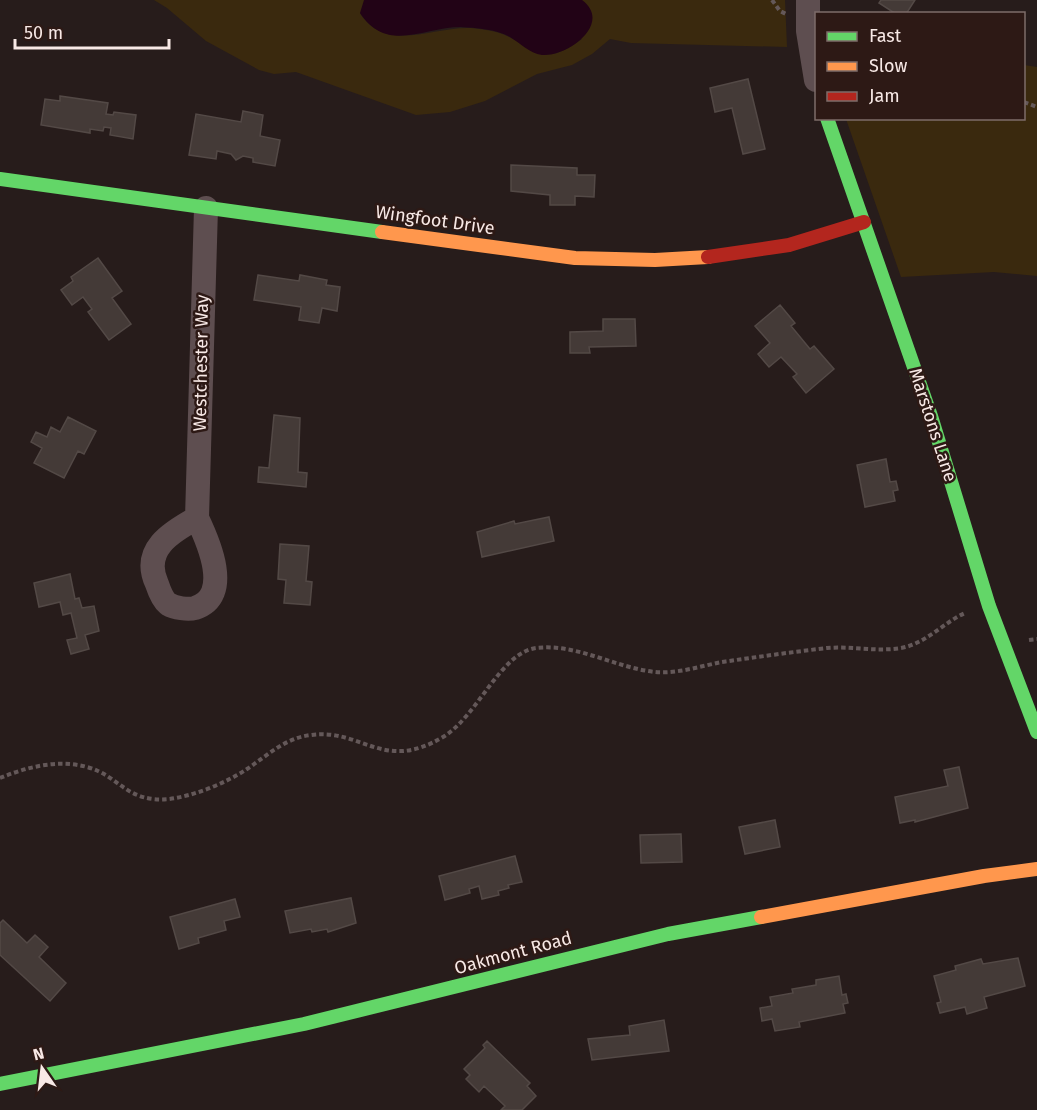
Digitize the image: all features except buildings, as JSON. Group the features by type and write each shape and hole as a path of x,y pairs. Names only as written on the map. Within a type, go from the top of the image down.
{"street":[{"path":"808,0 808,31 815,74"},
{"name":"Marstons Lane","path":"828,120 931,416 988,603 1037,732"},
{"name":"Wingfoot Drive","path":"0,179 391,231 528,252 607,260 732,254 789,245 864,222"},
{"name":"Westchester Way","path":"197,518 206,207"},
{"name":"Oakmont Road","path":"0,1084 304,1024 668,934 984,876 1037,869"}],"path":[{"path":"0,778 23,768 43,765 88,767 135,796 168,799 223,782 246,770 282,745 310,735 322,734 378,750 400,752 428,744 458,726 481,701 510,661 518,654 536,648 571,652 663,673 850,646 901,648 915,644 960,616 988,603"}],"shaded area":[{"path":"154,0 785,0 787,47 631,43 610,39 592,54 572,65 537,74 485,101 450,112 416,115 296,72 274,74 259,70 206,41","holes":["360,13 582,39 561,52 546,54 534,51 503,34 480,29 456,28 411,35 383,32 371,25"]},
{"path":"364,0 582,0 590,9 592,19 590,28 574,45 552,54 542,55 529,50 504,34 486,29 447,28 407,35 382,32 371,25 360,13"},
{"path":"1025,65 1037,67 1037,276 994,272 901,277 846,120 1025,120"}],"traffic: fast":[{"path":"828,120 931,416 989,606 1037,732"},
{"path":"0,179 382,232"},
{"path":"0,1084 304,1024 668,934 761,917"}],"traffic: slow":[{"path":"382,232 575,258 655,260 708,257"},
{"path":"761,917 984,876 1037,869"}],"traffic: jam":[{"path":"708,257 789,245 864,222"}]}
